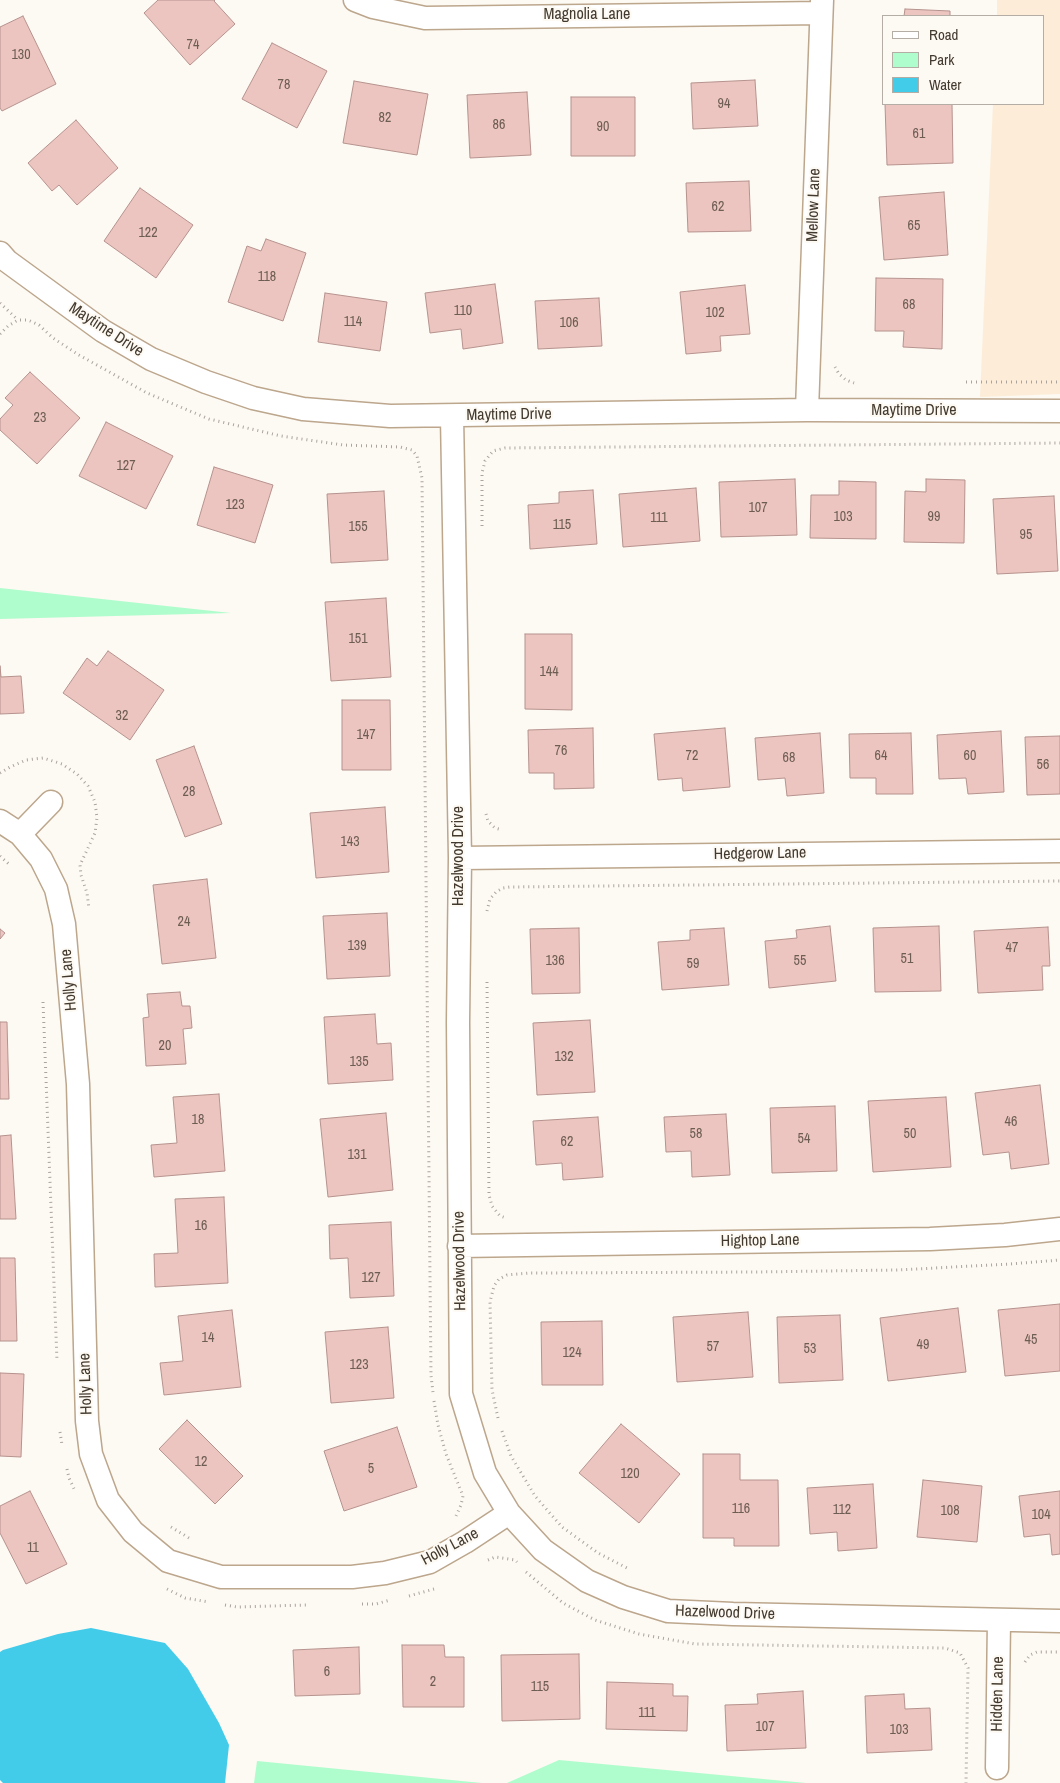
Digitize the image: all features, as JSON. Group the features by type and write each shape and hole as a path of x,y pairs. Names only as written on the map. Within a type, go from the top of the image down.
{"street":[{"name":"Magnolia Lane","path":"355,0 373,7 425,18 500,8 822,7"},
{"name":"Mellow Lane","path":"807,410 822,7"},
{"name":"Maytime Drive","path":"2,261 103,331 151,359 206,382 253,398 303,409 390,416 807,410 1060,411"},
{"name":"Hazelwood Drive","path":"452,416 460,858 458,1012 461,1394 485,1473 509,1513 543,1550 587,1581 624,1597 668,1611 1060,1621"},
{"path":"20,834 51,802"},
{"name":"Holly Lane","path":"0,821 20,834 42,859 56,889 64,924 78,1084 86,1421 91,1454 108,1500 133,1532 168,1561 221,1577 352,1577 385,1573 430,1562 509,1513"},
{"name":"Hedgerow Lane","path":"460,858 1060,851"},
{"name":"Hightop Lane","path":"459,1246 930,1239 1006,1235 1060,1229"},
{"name":"Hidden Lane","path":"997,1768 999,1620"}],"path":[{"path":"0,303 18,320"},
{"path":"0,334 18,320 28,320 39,325 53,338 147,394 209,419 281,436 343,445 400,447 412,450 417,456 422,478 431,1376 438,1425 446,1454 463,1496 458,1514 453,1518"},
{"path":"834,366 846,380 856,383"},
{"path":"963,382 1060,382"},
{"path":"482,532 482,473 485,460 493,451 505,448 1060,443"},
{"path":"0,773 26,760 43,758 62,764 77,774 88,786 95,802 97,818 95,833 80,865 89,910"},
{"path":"0,856 16,871"},
{"path":"486,915 490,899 496,892 510,886 1060,881"},
{"path":"486,973 489,1196 492,1206 500,1216 511,1220"},
{"path":"42,996 58,1370"},
{"path":"636,1573 598,1553 562,1527 535,1496 511,1456 498,1423 492,1390 490,1302 494,1286 499,1279 507,1275 529,1273 897,1270 1060,1260"},
{"path":"60,1429 62,1449"},
{"path":"67,1468 76,1494"},
{"path":"166,1524 188,1538 196,1540"},
{"path":"482,1564 494,1556 514,1560 534,1580 563,1603 595,1620 648,1636 695,1644 945,1648 960,1653 968,1668 966,1783"},
{"path":"161,1586 184,1598 211,1602"},
{"path":"402,1598 435,1589"},
{"path":"356,1604 376,1604 394,1600"},
{"path":"219,1604 237,1607 307,1605"},
{"path":"1022,1669 1030,1655 1037,1652 1060,1652"}],"shaded area":[{"path":"997,0 1060,0 1060,394 980,397 993,105 1045,105 1045,15 997,15"}],"green space":[{"path":"0,588 231,613 0,619"},
{"path":"559,1760 806,1783 507,1783"},
{"path":"257,1761 482,1783 254,1783"}],"water":[{"path":"91,1628 165,1643 188,1669 219,1723 229,1745 225,1783 3,1783 0,1780 0,1652 58,1634"}],"building":[{"path":"158,0 215,0 235,24 190,65 144,13"},
{"path":"905,9 950,11 950,15 904,15"},
{"path":"23,16 56,84 2,111 0,108 0,27"},
{"path":"272,43 327,71 297,128 242,99"},
{"path":"755,80 758,126 693,129 691,83"},
{"path":"354,81 428,94 417,155 343,143"},
{"path":"527,92 531,155 470,158 467,95"},
{"path":"571,97 635,97 635,156 571,156"},
{"path":"885,105 952,105 953,163 887,165"},
{"path":"76,120 118,168 77,205 59,185 52,191 28,163"},
{"path":"749,181 751,231 688,232 686,183"},
{"path":"140,188 193,225 156,278 104,241"},
{"path":"944,192 948,255 884,260 879,197"},
{"path":"266,239 306,253 283,321 228,302 247,246 261,251"},
{"path":"876,278 943,279 942,349 903,347 904,331 875,331"},
{"path":"495,284 503,343 463,349 461,329 430,333 425,293"},
{"path":"745,285 750,334 720,336 721,351 686,354 680,292"},
{"path":"325,293 387,302 380,351 318,342"},
{"path":"599,298 602,346 538,349 535,301"},
{"path":"30,372 80,418 37,464 0,430 0,419 13,405 5,398"},
{"path":"106,422 173,456 146,509 79,476"},
{"path":"214,467 273,485 255,543 197,525"},
{"path":"795,479 797,535 721,537 719,482"},
{"path":"926,479 965,480 964,543 904,542 905,491 926,492"},
{"path":"839,481 876,482 876,539 810,538 811,495 839,495"},
{"path":"696,488 700,541 623,547 619,494"},
{"path":"593,490 597,544 530,549 528,505 559,503 559,492"},
{"path":"384,491 388,560 331,563 327,494"},
{"path":"1054,496 1058,571 997,574 993,499"},
{"path":"386,598 391,677 331,681 325,602"},
{"path":"525,634 572,634 572,710 525,709"},
{"path":"108,651 164,690 130,740 63,693 87,658 97,666"},
{"path":"0,666 1,677 21,676 24,713 0,714"},
{"path":"342,700 390,700 391,770 342,770"},
{"path":"593,728 594,788 554,789 554,773 529,773 528,730"},
{"path":"725,728 730,787 683,791 682,778 658,780 654,734"},
{"path":"1001,731 1004,792 968,794 966,778 939,779 937,735"},
{"path":"820,733 824,793 787,796 785,778 758,780 755,738"},
{"path":"911,733 913,794 876,794 876,778 850,778 849,734"},
{"path":"1060,736 1060,794 1027,795 1025,737"},
{"path":"194,746 222,824 185,837 156,760"},
{"path":"385,807 389,872 316,878 310,813"},
{"path":"207,879 216,958 162,964 153,885"},
{"path":"387,913 390,976 327,979 323,916"},
{"path":"830,926 836,981 769,988 765,941 797,938 796,930"},
{"path":"939,926 941,991 875,992 873,928"},
{"path":"1048,927 1050,966 1042,966 1043,990 978,993 974,931"},
{"path":"579,928 580,993 532,994 530,929"},
{"path":"724,928 729,985 662,990 658,942 690,940 690,930"},
{"path":"0,929 5,933 0,939"},
{"path":"180,992 182,1006 190,1006 192,1028 183,1029 186,1064 146,1066 143,1018 149,1017 147,994"},
{"path":"375,1014 377,1044 391,1043 393,1080 328,1084 324,1017"},
{"path":"590,1020 595,1092 537,1095 533,1023"},
{"path":"0,1022 7,1022 9,1099 0,1099"},
{"path":"1040,1085 1049,1164 1011,1169 1009,1152 983,1155 975,1093"},
{"path":"219,1094 225,1171 154,1177 151,1145 177,1143 173,1097"},
{"path":"946,1097 951,1167 873,1172 868,1101"},
{"path":"835,1106 837,1171 772,1173 770,1108"},
{"path":"386,1113 393,1190 328,1197 320,1119"},
{"path":"726,1114 730,1175 692,1177 691,1151 666,1152 664,1117"},
{"path":"598,1117 603,1177 563,1180 562,1163 536,1165 533,1121"},
{"path":"11,1135 16,1219 0,1219 0,1136"},
{"path":"224,1197 228,1283 155,1287 154,1254 178,1253 175,1199"},
{"path":"391,1222 394,1296 350,1298 348,1258 330,1259 329,1225"},
{"path":"0,1258 15,1258 17,1341 0,1341"},
{"path":"1060,1304 1060,1371 1005,1376 998,1310"},
{"path":"958,1308 966,1372 888,1381 880,1318"},
{"path":"232,1310 241,1387 164,1395 160,1363 183,1361 178,1316"},
{"path":"748,1312 753,1377 677,1382 673,1317"},
{"path":"840,1315 843,1380 779,1383 777,1317"},
{"path":"602,1321 603,1385 542,1385 541,1322"},
{"path":"388,1327 394,1398 331,1403 325,1332"},
{"path":"0,1373 24,1374 21,1457 0,1456"},
{"path":"187,1420 243,1476 215,1504 159,1449"},
{"path":"621,1424 680,1474 639,1523 579,1473"},
{"path":"397,1427 417,1487 344,1511 324,1451"},
{"path":"703,1454 740,1454 740,1480 778,1480 779,1546 734,1546 734,1538 703,1538"},
{"path":"923,1480 982,1486 977,1542 917,1537"},
{"path":"873,1484 877,1548 838,1551 837,1532 810,1534 807,1488"},
{"path":"30,1491 67,1564 26,1584 0,1533 0,1506"},
{"path":"1060,1491 1060,1554 1052,1555 1050,1534 1024,1537 1019,1496"},
{"path":"402,1645 444,1645 445,1657 464,1657 464,1707 403,1707"},
{"path":"359,1647 360,1694 295,1696 293,1650"},
{"path":"579,1654 580,1719 502,1721 501,1655"},
{"path":"607,1682 673,1684 673,1696 688,1696 687,1731 606,1729"},
{"path":"803,1691 806,1748 727,1751 725,1705 758,1704 757,1694"},
{"path":"904,1694 905,1709 930,1708 932,1750 867,1753 865,1696"}]}
